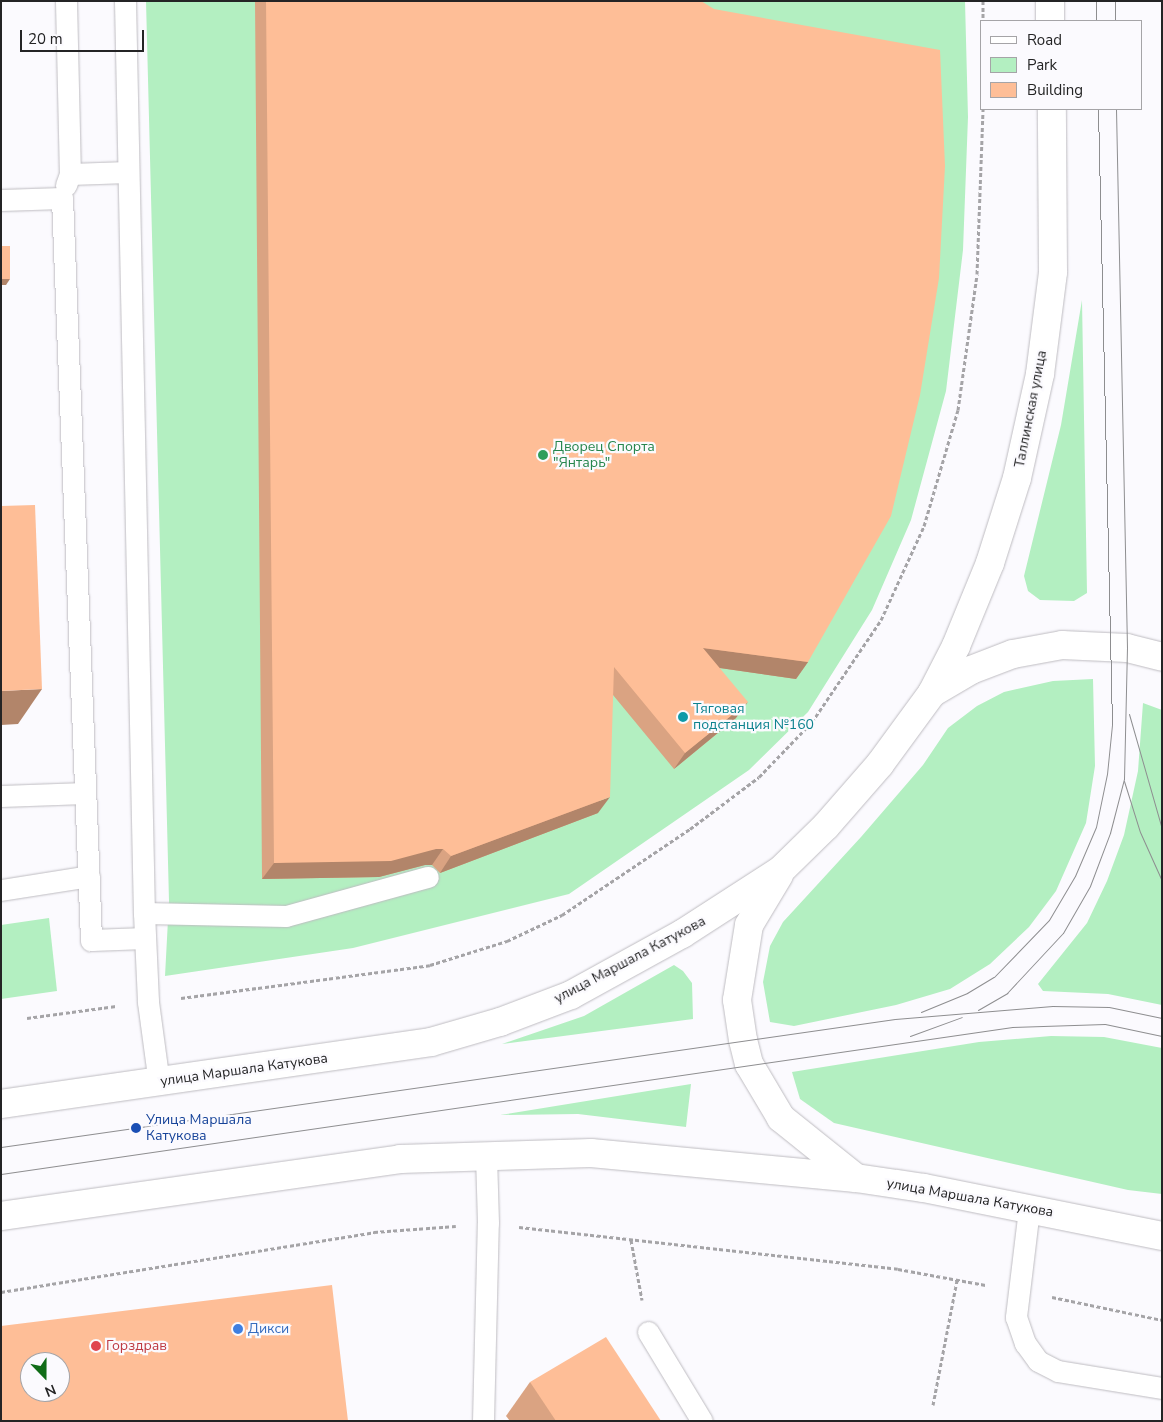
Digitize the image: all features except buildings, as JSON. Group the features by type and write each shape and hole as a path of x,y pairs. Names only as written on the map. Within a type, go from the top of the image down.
{"main road":[{"path":"1050,1 1050,20"},
{"name":"Таллинская улица","path":"932,693 956,646 990,563 1018,478 1040,374 1053,272 1052,110"},
{"name":"улица Маршала Катукова","path":"1,1104 159,1083 431,1042 500,1022 571,995 682,934 782,870 826,826 880,764 932,693 970,670 1013,654 1062,646 1127,648 1162,657"},
{"path":"782,870 749,925 737,1000 743,1040 750,1064 781,1118 856,1178"},
{"name":"улица Маршала Катукова","path":"1,1216 400,1159 486,1154 591,1153 856,1178 1030,1209 1162,1236"},
{"path":"1130,1228 1162,1225"}],"lane":[{"path":"66,1 70,174 62,198 91,940 145,938"},
{"path":"125,1 144,913 148,1002 159,1083"},
{"path":"70,174 128,172"},
{"path":"1,200 62,198"},
{"path":"1,796 85,792"},
{"path":"1,890 89,876"},
{"path":"144,913 286,916 428,877"},
{"path":"483,1421 488,1223 486,1154"},
{"path":"1030,1209 1016,1317 1025,1343 1038,1361 1058,1370 1162,1388"},
{"path":"648,1332 702,1421"}],"path":[{"path":"983,1 983,20"},
{"path":"27,1018 430,965 507,941 562,916 690,829 759,777 812,722 885,612 924,526 958,410 977,274 983,110"},
{"path":"1,1292 374,1232 488,1223 898,1269 1162,1320"},
{"path":"631,1240 648,1332"},
{"path":"933,1405 957,1280"}],"green space":[{"name":"Дворец Спорта \"Янтарь\"","path":"146,1 965,1 968,117 963,250 946,391 911,520 872,610 808,712 749,770 569,894 353,948 165,976 169,901"},
{"path":"1082,300 1087,593 1074,601 1040,600 1028,591 1024,576 1061,425"},
{"path":"1093,679 1095,766 1086,823 1056,891 1029,927 990,964 950,989 896,1005 794,1026 770,1022 763,982 770,946 783,922 861,837 923,765 948,728 977,706 1004,692 1053,681"},
{"path":"1143,703 1162,710 1162,1005 1108,994 1043,991 1038,984 1087,923 1107,881 1124,835 1138,771"},
{"path":"49,918 57,991 1,999 1,925"},
{"path":"674,965 683,971 692,983 693,1019 502,1044 584,1016"},
{"path":"1051,1036 1104,1037 1162,1048 1162,1194 1128,1190 834,1123 800,1099 792,1072 979,1042"},
{"path":"691,1084 686,1127 578,1114 500,1115"}],"tram line":[{"path":"1096,1 1096,20"},
{"path":"1115,1 1115,20"},
{"path":"921,1012 967,993 994,977 1049,920 1075,876 1096,827 1107,774 1112,725 1098,110"},
{"path":"978,1010 1007,993 1063,933 1090,886 1110,833 1124,779 1127,648 1116,110"},
{"path":"1129,714 1162,829"},
{"path":"1124,781 1140,832 1162,881"},
{"path":"1,1147 895,1019 1052,1006 1109,1007 1162,1018"},
{"path":"910,1036 962,1017"},
{"path":"1,1174 1012,1027 1105,1024 1162,1036"}],"place":[{"name":"Дворец Спорта \"Янтарь\"","path":"543,455"},
{"name":"Тяговая подстанция №160","path":"683,717"},
{"name":"Улица Маршала Катукова","path":"136,1128"},
{"name":"Дикси","path":"238,1329"},
{"name":"Горздрав","path":"96,1346"}]}
